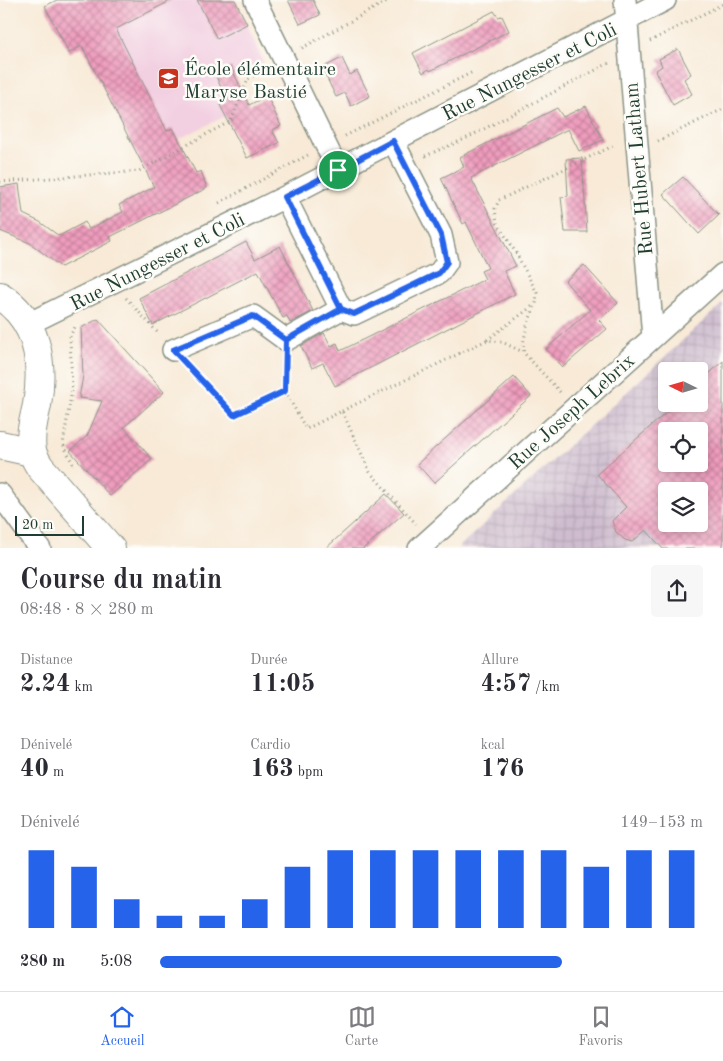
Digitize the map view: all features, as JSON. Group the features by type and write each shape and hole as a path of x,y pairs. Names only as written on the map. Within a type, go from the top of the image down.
{"main road":[{"path":"0,296 12,305 28,324 39,352 40,373 31,438 32,452 40,467 111,548"},
{"path":"0,445 32,452"}],"street":[{"path":"255,0 338,170"},
{"name":"Rue Nungesser et Coli","path":"28,324 338,170 625,10 665,0"},
{"name":"Rue Hubert Latham","path":"625,10 653,338"},
{"path":"285,197 341,309 354,314 439,273 447,262 441,235 393,141"},
{"name":"Rue Joseph Lebrix","path":"424,543 723,274"},
{"path":"173,350 253,316 286,340 341,309"},
{"path":"0,494 40,548"}],"path":[{"path":"0,182 139,171 231,121 248,79 389,0"},
{"path":"524,353 523,344 527,326 536,303 536,293 516,253 496,223 495,209 498,200 723,109"},
{"path":"120,292 234,415 285,391"},
{"path":"286,340 285,391 306,428 487,340 536,303"},
{"path":"56,485 74,466 63,444 72,390 70,336 78,320"},
{"path":"487,340 502,342 524,353 574,408"},
{"path":"342,412 370,472 424,543"}],"shaded area":[{"name":"École élémentaire Maryse Bastié","path":"57,0 235,0 264,63 234,75 230,114 139,158 82,46 69,53 45,6"},
{"path":"723,303 723,548 458,548 658,363 658,412 708,412 708,362 659,362"}],"building":[{"path":"57,0 172,0 116,29 167,131 173,128 196,173 201,171 207,188 110,237 112,241 61,267 30,243 0,231 0,187 19,184 23,214 40,222 59,236 85,222 89,229 123,212 119,205 154,187 82,46 69,53 45,6"},
{"path":"197,0 235,0 247,24 217,39"},
{"path":"288,0 313,0 320,15 300,24"},
{"path":"494,11 498,17 502,16 509,31 423,73 413,53"},
{"path":"678,49 691,74 684,79 692,94 673,105 655,71 662,66 659,59"},
{"path":"342,58 350,75 357,71 370,96 351,106 345,93 336,97 322,68"},
{"path":"231,67 249,105 267,96 281,126 272,130 279,143 247,158 220,105 227,101 215,74"},
{"path":"586,106 603,140 579,151 568,129 471,178 516,266 504,271 515,294 335,386 323,363 312,368 301,346 324,333 331,346 337,343 340,351 485,279 481,271 488,268 466,222 463,224 441,178 464,167 460,157 557,108 563,117"},
{"path":"582,158 587,232 565,232 561,197 568,196 566,159"},
{"path":"683,177 719,215 699,234 663,194"},
{"path":"246,242 255,259 280,246 313,311 290,323 287,316 283,318 258,271 153,325 139,298"},
{"path":"584,265 618,303 599,320 607,329 563,367 546,349 590,310 565,281"},
{"path":"98,319 164,392 124,427 152,459 110,496 70,451 87,436 102,401 79,398 83,376 81,328"},
{"path":"723,361 723,548 662,548 646,530 632,542 625,540 616,532 612,521 626,507 597,474 667,412 708,412 708,375"},
{"path":"514,377 531,396 434,483 417,464"},
{"path":"386,494 404,513 364,548 326,548"}],"place":[{"name":"École élémentaire Maryse Bastié","path":"168,79"}],"route":[{"path":"338,170 285,197 341,309 286,340 253,316 173,350 234,415 285,391 286,340 341,309 354,314 439,273 447,262 441,235 393,141 338,170"}]}
